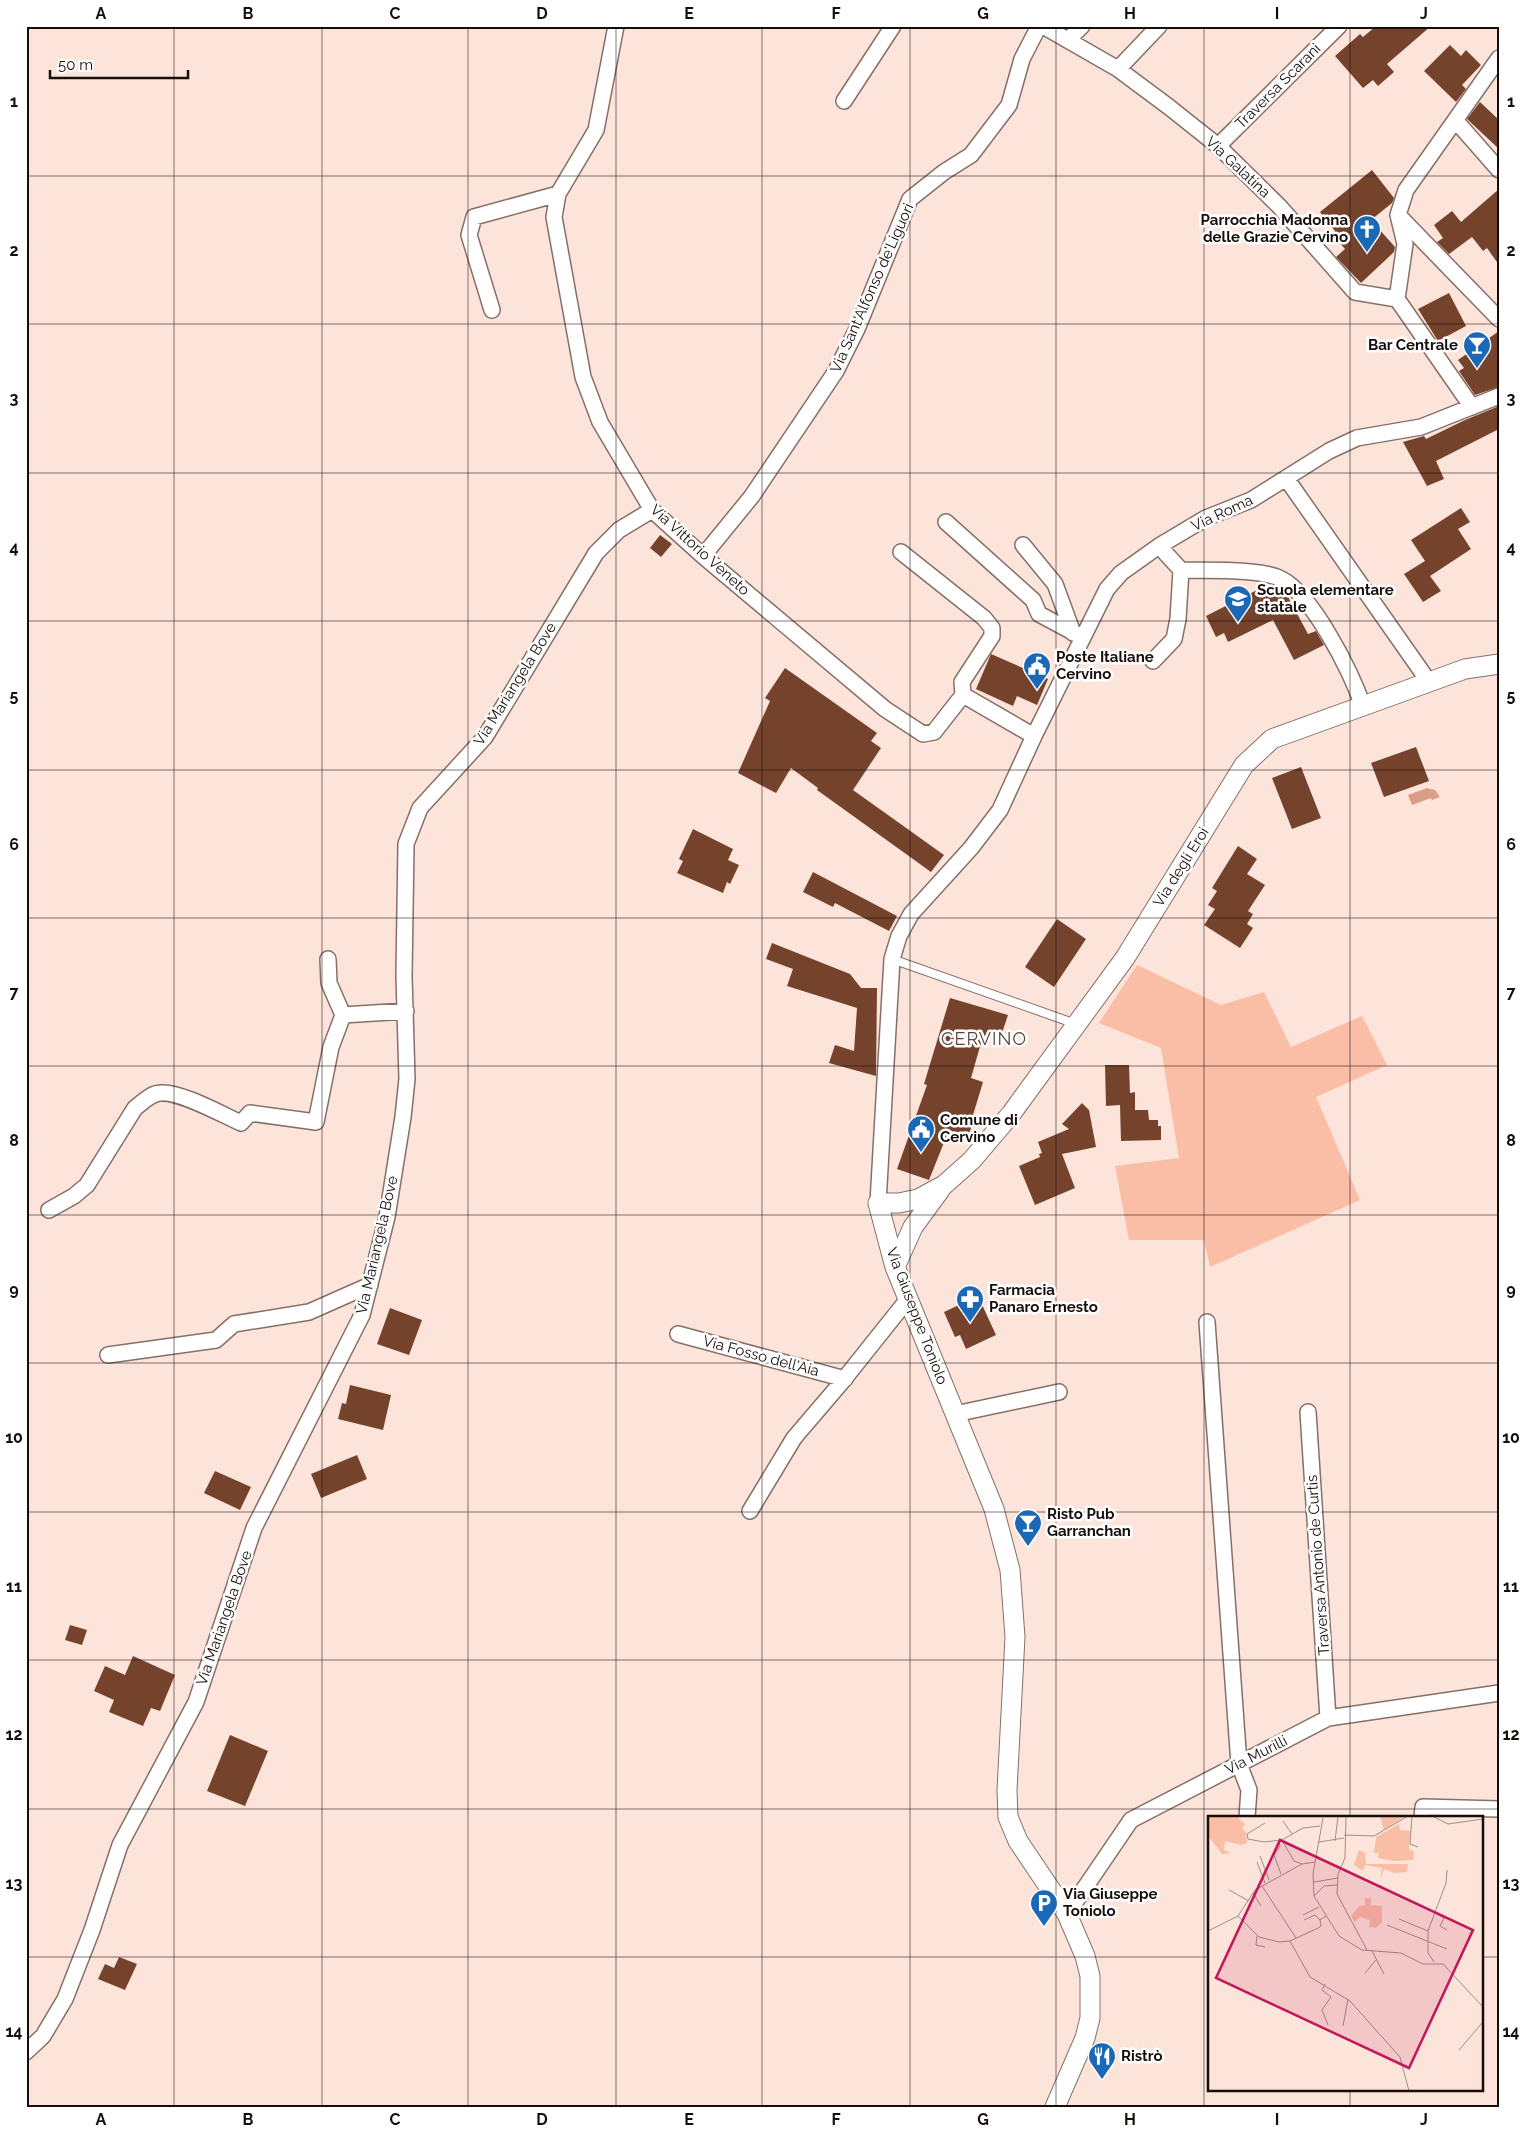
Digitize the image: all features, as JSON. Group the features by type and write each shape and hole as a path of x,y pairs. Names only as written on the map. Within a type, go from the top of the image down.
{"street":[{"name":"Via Vittorio Veneto","path":"616,26 596,130 558,194 554,217 583,377 600,422 652,510 702,556 886,709 923,734 934,732 963,695"},
{"path":"844,101 893,26"},
{"name":"Via Sant'Alfonso de'Liguori","path":"702,556 752,496 836,371 857,329 910,199 944,172 970,155 1010,105 1022,58 1039,26"},
{"name":"Via Galatina","path":"1043,26 1118,69 1169,106 1218,146 1279,206 1355,292 1397,299"},
{"path":"1068,40 1082,26"},
{"path":"1118,69 1159,26"},
{"name":"Traversa Scarani","path":"1218,146 1339,26"},
{"path":"1472,407 1397,299 1405,244 1398,215 1406,190 1456,122 1499,58"},
{"path":"1456,122 1499,170"},
{"path":"492,310 469,235 474,217 558,194"},
{"path":"1398,215 1499,319"},
{"name":"Via Roma","path":"1034,736 1077,635 1107,589 1121,573 1159,546 1206,518 1251,500 1329,451 1357,438 1421,427 1499,396"},
{"path":"1286,478 1429,682"},
{"name":"Via Mariangela Bove","path":"26,2052 43,2036 65,1999 92,1930 120,1845 196,1702 254,1528 362,1315 387,1217 403,1117 407,1079 406,844 420,808 485,737 596,553 620,530 652,510"},
{"path":"946,522 1033,600 1039,614 1077,635"},
{"path":"1023,545 1055,584 1077,635"},
{"path":"1159,546 1182,570 1255,573 1280,578 1294,587 1325,628 1354,680 1363,706"},
{"path":"901,552 984,618 992,628 992,636 962,682 963,695 1034,736"},
{"path":"1153,661 1174,639 1178,619 1182,570"},
{"name":"Via degli Eroi","path":"895,1267 913,1227 944,1185 972,1160 1011,1114 1125,958 1244,765 1272,739 1466,669 1499,664"},
{"name":"Via Giuseppe Toniolo","path":"1034,736 1000,810 971,848 911,914 899,936 892,959 878,1203 895,1267 994,1508 1010,1570 1016,1637 1007,1790 1008,1817 1018,1841 1067,1914 1085,1956 1090,1976 1090,2018 1085,2038 1055,2107"},
{"path":"49,1210 82,1190 135,1108 146,1098 160,1092 174,1094 241,1124 250,1113 316,1122 331,1047 343,1015 329,983 328,959"},
{"path":"343,1015 406,1011"},
{"name":"Via degli Eroi","path":"878,1203 899,1203 918,1199 944,1185"},
{"path":"108,1356 216,1340 234,1324 309,1312 370,1285"},
{"name":"Via Fosso dell'Aia","path":"750,1511 794,1438 908,1299"},
{"path":"1207,1322 1239,1764 1250,1790 1247,1816"},
{"name":"Via Fosso dell'Aia","path":"678,1334 845,1378"},
{"path":"955,1414 1059,1392"},
{"name":"Traversa Antonio de Curtis","path":"1308,1412 1328,1718"},
{"name":"Via Murilli","path":"1067,1914 1131,1820 1328,1718 1499,1693"},
{"path":"1422,1816 1423,1807 1499,1810"}],"lane":[{"path":"892,959 1076,1024"}],"shaded area":[{"path":"1427,788 1435,790 1440,797 1432,800 1431,798 1412,805 1408,795"},
{"path":"1137,965 1221,1005 1264,992 1291,1047 1362,1016 1387,1065 1316,1097 1360,1200 1210,1267 1204,1240 1129,1240 1115,1166 1179,1158 1161,1048 1099,1023"}],"building":[{"path":"1376,26 1431,26 1387,64 1394,72 1378,86 1373,80 1363,88 1335,56 1360,34 1363,37"},
{"path":"1450,45 1461,56 1466,50 1481,65 1462,85 1466,89 1456,102 1424,71"},
{"path":"1480,102 1499,120 1499,149 1467,119"},
{"path":"1372,170 1394,198 1392,203 1371,220 1395,247 1394,252 1361,283 1336,257 1345,249 1332,234 1335,231 1320,212"},
{"path":"1499,189 1499,265 1487,248 1483,251 1472,237 1449,254 1437,242 1443,238 1434,225 1452,211 1461,222"},
{"path":"1449,293 1466,326 1438,341 1418,309"},
{"path":"1499,331 1499,387 1475,395 1459,371 1464,368 1458,360"},
{"path":"1499,406 1499,432 1497,430 1436,461 1444,479 1427,486 1403,442 1424,436 1426,439"},
{"path":"1461,508 1470,522 1458,529 1471,549 1430,576 1441,591 1423,602 1404,574 1425,561 1411,540"},
{"path":"660,535 672,544 661,557 650,548"},
{"name":"Scuola elementare statale","path":"1263,587 1266,594 1278,589 1287,595 1308,634 1316,631 1324,645 1294,660 1273,620 1228,642 1224,633 1216,637 1206,616"},
{"path":"991,654 1048,679 1037,705 1017,696 1013,706 976,689"},
{"path":"785,668 877,733 871,741 881,748 853,790 944,855 931,872 817,790 818,788 791,768 776,793 738,773 770,701 765,698"},
{"path":"1416,747 1429,781 1384,797 1371,763"},
{"path":"1301,767 1321,818 1292,829 1272,778"},
{"path":"693,829 733,849 728,860 739,865 730,884 727,882 723,893 677,873 683,861 679,859"},
{"path":"1238,846 1257,859 1247,874 1265,885 1248,911 1253,914 1247,924 1253,928 1240,948 1204,925 1215,909 1208,905 1217,891 1212,888"},
{"path":"813,872 897,916 889,931 835,903 833,907 803,892"},
{"path":"1057,919 1086,939 1054,987 1025,967"},
{"path":"772,943 850,974 861,988 877,988 876,1076 829,1063 835,1045 854,1051 857,1008 787,986 793,969 766,959"},
{"path":"950,998 1008,1015 999,1042 983,1036 971,1078 983,1082 968,1137 949,1130 929,1180 897,1169 927,1085 924,1084"},
{"path":"1105,1065 1129,1065 1130,1093 1135,1092 1135,1110 1148,1110 1149,1120 1158,1120 1158,1126 1161,1126 1161,1140 1121,1141 1120,1105 1106,1106"},
{"path":"1082,1103 1089,1110 1096,1147 1062,1154 1075,1188 1035,1205 1019,1166 1040,1157 1039,1154 1042,1153 1038,1142 1069,1129 1062,1124"},
{"name":"Farmacia Panaro Ernesto","path":"978,1296 996,1335 966,1349 960,1335 955,1337 944,1312"},
{"path":"390,1308 422,1320 409,1355 377,1344"},
{"path":"350,1385 391,1395 383,1430 338,1419 342,1403 346,1404"},
{"path":"357,1455 367,1479 321,1498 311,1474"},
{"path":"215,1471 251,1487 240,1510 204,1493"},
{"path":"70,1625 87,1630 82,1645 65,1640"},
{"path":"133,1656 175,1675 160,1711 151,1708 143,1726 109,1712 114,1700 94,1691 105,1666 125,1675"},
{"path":"230,1735 268,1751 245,1806 207,1791"},
{"path":"119,1957 137,1964 125,1990 98,1979 105,1964 114,1968"}],"place":[{"name":"Parrocchia Madonna delle Grazie Cervino","path":"1367,253"},
{"name":"Bar Centrale","path":"1477,369"},
{"name":"Scuola elementare statale","path":"1238,623"},
{"name":"Poste Italiane Cervino","path":"1037,690"},
{"name":"Comune di Cervino","path":"921,1153"},
{"name":"Farmacia Panaro Ernesto","path":"970,1323"},
{"name":"Risto Pub Garranchan","path":"1028,1547"},
{"name":"Via Giuseppe Toniolo","path":"1044,1927"},
{"name":"Ristrò","path":"1102,2080"}],"district":[{"name":"CERVINO","path":"984,1039"}]}
